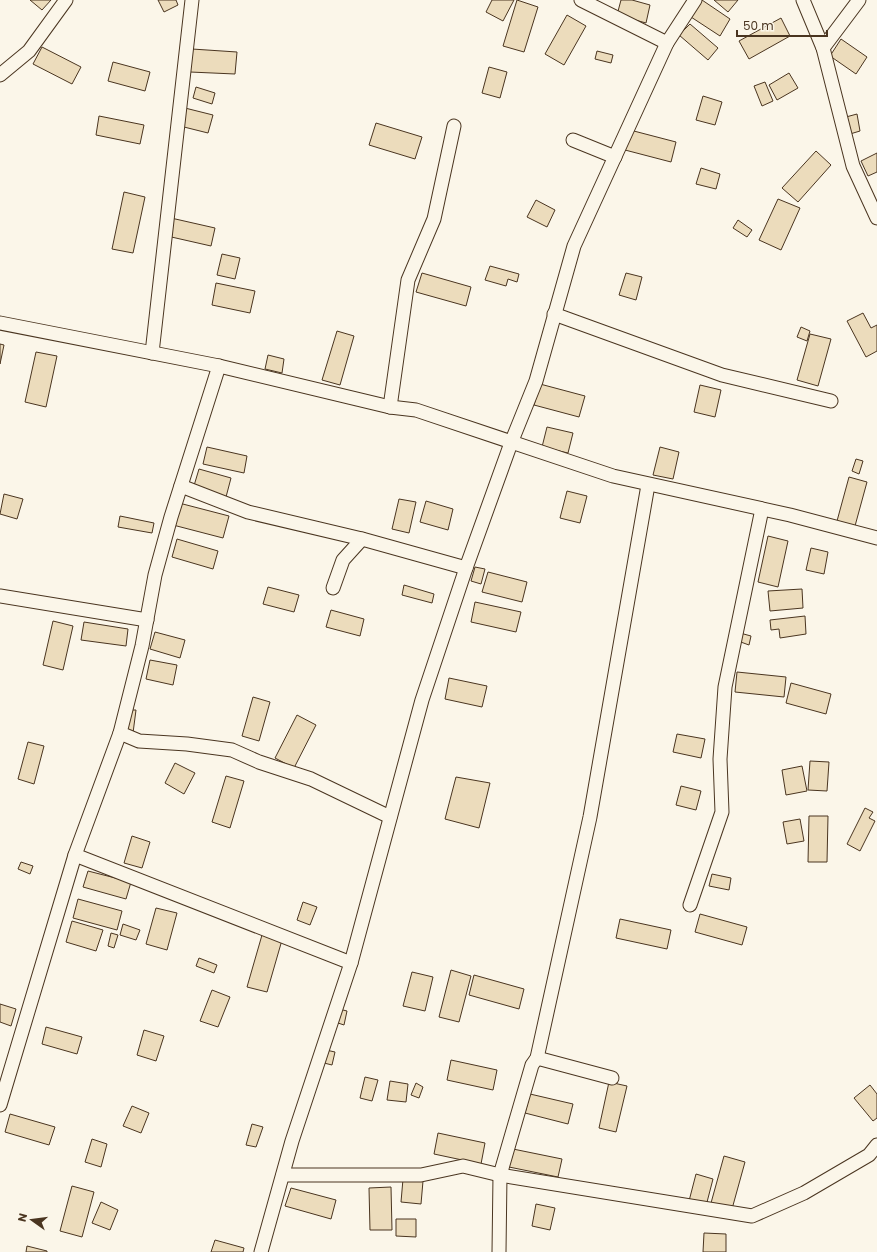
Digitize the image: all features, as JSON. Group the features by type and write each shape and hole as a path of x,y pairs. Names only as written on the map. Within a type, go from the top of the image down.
{"street":[{"path":"0,75 29,51 66,0"},
{"path":"152,353 192,0"},
{"path":"580,0 667,43"},
{"path":"261,1252 292,1141 351,963 422,700 466,568 511,443 536,381 574,246 667,43 695,0"},
{"path":"803,0 823,48 853,166 877,218"},
{"path":"823,48 859,0"},
{"path":"390,407 408,280 434,219 454,126"},
{"path":"573,140 615,157"},
{"path":"554,314 722,375 831,400"},
{"path":"0,322 219,366 390,407 416,410 613,476 648,485 762,509 877,538"},
{"path":"0,1105 75,855 120,733 147,620 155,575 219,366"},
{"path":"499,1252 500,1175 532,1065 537,1058 590,817 648,485"},
{"path":"181,486 248,512 362,538 466,568"},
{"path":"690,905 722,812 720,759 725,687 762,509"},
{"path":"333,588 342,560 362,538"},
{"path":"0,596 147,620"},
{"path":"120,733 140,741 187,744 232,750 259,762 311,779 390,817"},
{"path":"75,855 351,963"},
{"path":"537,1058 612,1078"},
{"path":"283,1175 421,1176 463,1166 500,1175 752,1216 804,1193 868,1155 877,1145"}],"building":[{"path":"30,0 51,0 42,10"},
{"path":"158,0 176,0 178,5 164,12"},
{"path":"492,0 514,0 503,21 486,12"},
{"path":"517,0 538,7 524,52 503,46"},
{"path":"621,0 632,0 650,5 646,23 617,15"},
{"path":"702,0 730,19 720,36 691,17"},
{"path":"714,0 738,0 728,12"},
{"path":"567,15 586,26 564,65 545,54"},
{"path":"781,18 790,36 749,59 739,41"},
{"path":"690,24 718,48 708,60 679,35"},
{"path":"841,39 867,57 856,74 830,56"},
{"path":"42,47 81,67 72,84 33,64"},
{"path":"192,49 237,52 235,74 190,72"},
{"path":"597,51 613,55 611,63 595,59"},
{"path":"113,62 150,72 145,91 108,81"},
{"path":"489,67 507,72 500,98 482,93"},
{"path":"789,73 798,88 777,100 769,85"},
{"path":"765,82 773,101 762,106 754,86"},
{"path":"196,87 215,93 212,104 193,98"},
{"path":"703,96 722,102 715,125 696,120"},
{"path":"185,108 213,115 208,133 180,126"},
{"path":"857,114 860,131 850,134 846,117"},
{"path":"99,116 144,125 140,144 96,135"},
{"path":"376,123 422,137 415,159 369,145"},
{"path":"630,130 676,142 671,162 625,150"},
{"path":"816,151 831,165 798,202 782,188"},
{"path":"877,153 877,172 868,176 861,161"},
{"path":"701,168 720,174 716,189 696,184"},
{"path":"124,192 145,197 133,253 112,249"},
{"path":"778,199 800,208 781,250 759,240"},
{"path":"536,200 555,210 547,227 527,217"},
{"path":"171,218 215,228 211,246 167,236"},
{"path":"738,220 752,230 747,237 733,228"},
{"path":"222,254 240,258 235,279 217,275"},
{"path":"490,266 519,274 517,282 508,279 506,286 485,280"},
{"path":"422,273 471,287 466,306 416,292"},
{"path":"626,273 642,277 636,300 619,295"},
{"path":"216,283 255,291 250,313 212,305"},
{"path":"863,313 871,328 877,325 877,351 866,357 847,321"},
{"path":"801,327 810,331 807,341 797,337"},
{"path":"337,331 354,336 340,385 322,380"},
{"path":"810,334 831,339 818,386 797,380"},
{"path":"0,344 4,345 0,364"},
{"path":"36,352 57,356 46,407 25,402"},
{"path":"268,355 284,359 282,373 265,369"},
{"path":"540,384 585,396 579,417 534,405"},
{"path":"700,385 721,390 715,417 694,412"},
{"path":"547,427 573,433 568,453 542,447"},
{"path":"207,447 247,456 244,473 203,464"},
{"path":"660,447 679,452 673,479 653,475"},
{"path":"856,459 863,461 859,474 852,471"},
{"path":"199,469 231,478 226,497 193,489"},
{"path":"849,477 867,482 855,526 837,521"},
{"path":"567,491 587,496 580,523 560,518"},
{"path":"4,494 23,499 17,519 0,514"},
{"path":"399,499 416,502 409,533 392,529"},
{"path":"426,501 453,509 448,530 420,522"},
{"path":"179,503 229,516 223,538 173,525"},
{"path":"120,516 154,523 152,533 118,527"},
{"path":"768,536 788,541 778,587 758,582"},
{"path":"177,539 218,551 213,569 172,557"},
{"path":"811,548 828,552 824,574 806,570"},
{"path":"475,567 485,569 481,584 471,581"},
{"path":"488,572 527,582 522,602 482,592"},
{"path":"404,585 434,594 432,603 402,595"},
{"path":"268,587 299,595 294,612 263,604"},
{"path":"802,589 803,608 770,611 768,591"},
{"path":"475,602 521,612 516,632 471,622"},
{"path":"331,610 364,619 360,636 326,627"},
{"path":"805,616 806,634 780,638 779,629 771,630 770,620"},
{"path":"53,621 73,626 63,670 43,665"},
{"path":"84,622 128,629 126,646 81,640"},
{"path":"155,632 185,640 180,658 150,649"},
{"path":"740,633 751,636 749,645 738,641"},
{"path":"150,660 177,665 173,685 146,679"},
{"path":"737,672 786,677 784,697 735,692"},
{"path":"449,678 487,686 482,707 445,699"},
{"path":"791,683 831,694 826,714 786,703"},
{"path":"253,697 270,702 259,741 242,736"},
{"path":"131,710 136,710 133,733 127,732"},
{"path":"297,715 316,725 294,768 275,758"},
{"path":"677,734 705,739 701,758 673,752"},
{"path":"28,742 44,746 34,784 18,779"},
{"path":"810,761 829,762 827,791 808,790"},
{"path":"175,763 195,773 184,794 165,783"},
{"path":"802,766 807,791 786,795 782,770"},
{"path":"226,776 244,781 230,828 212,822"},
{"path":"456,777 490,783 479,828 445,819"},
{"path":"681,786 701,791 696,810 676,805"},
{"path":"865,808 873,812 869,818 875,821 860,851 847,844"},
{"path":"809,816 828,816 827,862 808,862"},
{"path":"800,819 804,841 787,844 783,822"},
{"path":"132,836 150,842 142,868 124,863"},
{"path":"21,862 33,866 30,874 18,869"},
{"path":"88,871 131,882 126,899 83,887"},
{"path":"712,874 731,878 729,890 709,886"},
{"path":"78,899 122,911 117,930 73,918"},
{"path":"303,902 317,907 310,925 297,920"},
{"path":"156,908 177,913 167,950 146,944"},
{"path":"700,914 747,927 742,945 695,932"},
{"path":"620,919 671,930 667,949 616,938"},
{"path":"72,921 103,930 96,951 66,942"},
{"path":"123,924 140,930 136,940 120,935"},
{"path":"111,933 118,935 114,948 108,946"},
{"path":"262,935 282,940 267,992 247,987"},
{"path":"199,958 217,965 214,973 196,966"},
{"path":"451,970 471,976 459,1022 439,1017"},
{"path":"412,972 433,977 425,1011 403,1006"},
{"path":"474,975 524,989 519,1009 469,995"},
{"path":"212,990 230,997 218,1027 200,1021"},
{"path":"0,1004 16,1009 11,1026 0,1022"},
{"path":"339,1009 347,1011 344,1025 335,1022"},
{"path":"46,1027 82,1037 77,1054 42,1044"},
{"path":"144,1030 164,1036 156,1061 137,1055"},
{"path":"326,1050 335,1052 332,1065 324,1063"},
{"path":"451,1060 497,1070 493,1090 447,1080"},
{"path":"365,1077 378,1080 372,1101 360,1098"},
{"path":"390,1081 408,1084 406,1102 387,1100"},
{"path":"609,1082 627,1086 616,1132 599,1128"},
{"path":"416,1083 423,1087 419,1098 411,1095"},
{"path":"870,1085 877,1094 877,1118 873,1121 854,1098"},
{"path":"530,1094 573,1104 568,1124 525,1113"},
{"path":"132,1106 149,1113 141,1133 123,1126"},
{"path":"10,1114 55,1127 49,1145 5,1132"},
{"path":"252,1124 263,1127 256,1147 246,1145"},
{"path":"438,1133 485,1143 481,1164 434,1154"},
{"path":"92,1139 107,1144 101,1167 85,1162"},
{"path":"513,1149 562,1159 558,1177 509,1167"},
{"path":"724,1156 745,1162 732,1209 711,1203"},
{"path":"696,1174 713,1179 706,1206 689,1201"},
{"path":"403,1179 423,1181 421,1204 401,1202"},
{"path":"72,1186 94,1192 82,1237 60,1231"},
{"path":"391,1187 392,1230 370,1230 369,1188"},
{"path":"291,1188 336,1200 331,1219 285,1206"},
{"path":"101,1202 118,1210 110,1230 92,1223"},
{"path":"536,1204 555,1208 550,1230 532,1226"},
{"path":"396,1219 416,1219 416,1237 396,1236"},
{"path":"704,1233 726,1234 726,1252 703,1252"},
{"path":"215,1240 244,1248 243,1252 211,1252"},
{"path":"27,1246 47,1251 47,1252 26,1252"}]}
